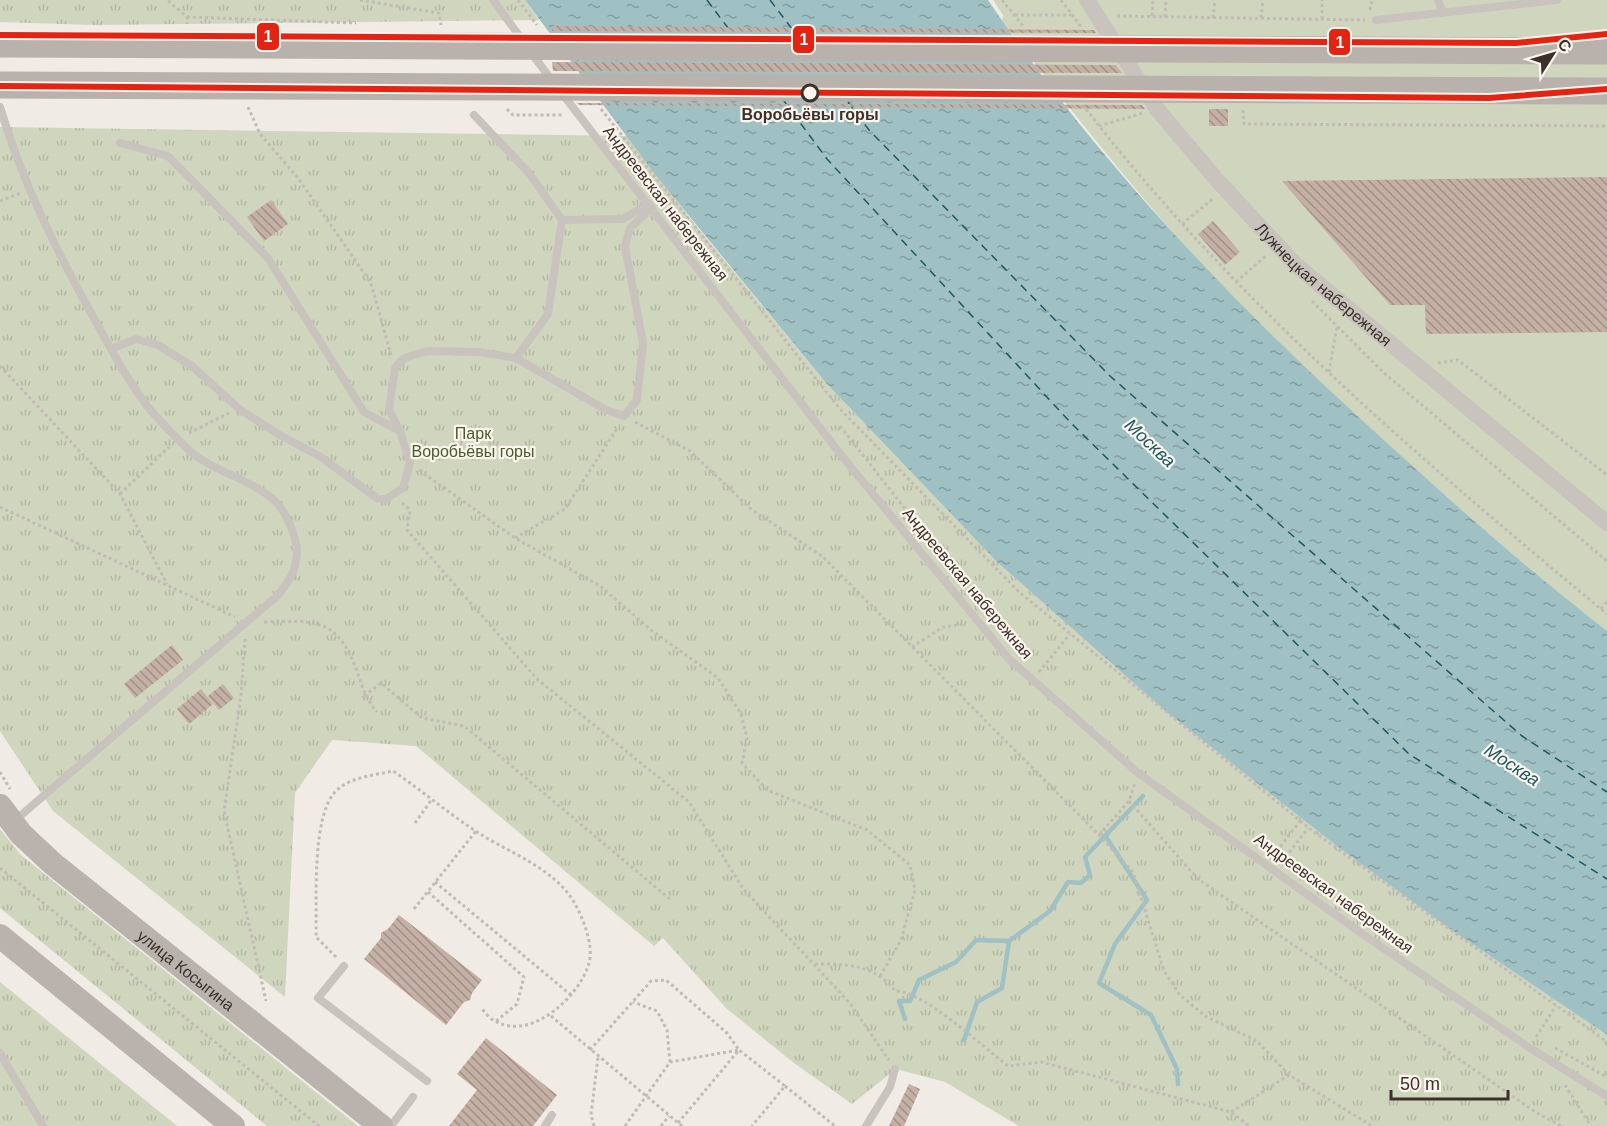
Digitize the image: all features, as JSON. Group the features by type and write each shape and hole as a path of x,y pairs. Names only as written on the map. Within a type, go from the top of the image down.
{"main road":[{"path":"0,44 1607,51"},
{"path":"0,85 1607,91"},
{"name":"улица Косыгина","path":"6,814 52,863 381,1126"},
{"path":"0,936 233,1126"}],"street":[{"name":"Лужнецкая набережная","path":"1087,0 1157,109 1277,246 1340,303 1407,355 1519,452 1607,523"}],"lane":[{"name":"Андреевская набережная","path":"493,0 512,28 833,444 1009,659 1138,773 1361,933 1530,1048 1607,1096"},
{"path":"1438,0 1443,13"},
{"path":"1376,20 1557,0"},
{"path":"0,107 31,190 69,274 111,349 150,409 191,453 252,486 281,508 296,535 298,556 288,584 246,622 6,814"},
{"path":"474,115 529,173 562,220 548,314 516,358"},
{"path":"120,144 168,156 268,258 364,412 400,431"},
{"path":"562,220 623,219 650,206"},
{"path":"111,349 136,339 158,345 192,366 238,408 278,434 321,457 378,498 392,495 403,488 410,463 400,431 390,410 395,368 403,359 428,351 478,352 516,358 606,410 624,416 637,400 644,343 625,246 630,228 650,206"},
{"path":"344,966 318,998 427,1081"},
{"path":"0,1053 43,1126"},
{"path":"866,1126 890,1087 895,1069"},
{"path":"391,1126 413,1097"},
{"path":"545,1126 552,1115"}],"path":[{"path":"360,0 439,13 442,30"},
{"path":"519,0 539,27"},
{"path":"1153,0 1154,17 1376,20"},
{"path":"1165,17 1166,0"},
{"path":"1213,18 1215,0"},
{"path":"1261,18 1263,0"},
{"path":"1322,0 1322,19"},
{"path":"187,17 314,19"},
{"path":"246,104 260,134 298,178 371,283 395,368"},
{"path":"1082,104 1182,224 1236,282 1329,372 1502,528 1607,614"},
{"path":"1243,105 1244,124 1607,126"},
{"path":"1099,126 1157,109"},
{"path":"513,115 564,115"},
{"path":"650,172 850,419 1019,592 1308,828 1607,1042"},
{"path":"0,201 31,190"},
{"path":"1182,224 1226,190"},
{"path":"670,219 678,228"},
{"path":"1236,282 1277,246"},
{"path":"1329,372 1337,326 1384,373 1607,561"},
{"path":"1433,364 1458,360 1607,475"},
{"path":"0,366 120,494 168,586"},
{"path":"120,494 178,439 238,408"},
{"path":"515,538 566,509 624,416 690,451 752,510 822,555 1133,872 1164,971 1179,994 1205,1016 1257,1041 1289,1075 1372,1126"},
{"path":"850,419 840,426 966,585"},
{"path":"836,430 962,590"},
{"path":"410,463 515,538 600,586 651,630 718,678 741,714 747,738 742,763 766,789 867,830 909,865 915,890 901,940 879,978"},
{"path":"392,495 410,510 407,530 537,679 690,802 744,890 849,1002 895,1069"},
{"path":"0,507 246,622 324,624 341,639 355,666 364,696 377,712"},
{"path":"1601,609 1607,601"},
{"path":"912,647 943,627 966,624 973,616"},
{"path":"246,622 241,696 224,811 266,1001"},
{"path":"1040,671 1070,634"},
{"path":"1032,664 1049,678"},
{"path":"364,696 381,682 422,718 464,726 672,901"},
{"path":"344,966 316,938 320,824 336,790 358,779 393,771 476,831 546,872 573,901 588,936 590,963 571,995 551,1016 516,1026 495,1022 482,1009"},
{"path":"1099,835 1129,801 1138,773"},
{"path":"415,823 432,799"},
{"path":"1129,801 1198,879 1537,1113 1561,1126"},
{"path":"1274,855 1300,821"},
{"path":"1282,861 1308,828"},
{"path":"414,909 476,831"},
{"path":"1264,848 1292,868"},
{"path":"0,868 319,1126"},
{"path":"435,882 571,995"},
{"path":"428,891 524,977 517,1004 495,1022"},
{"path":"814,964 854,964 889,983 895,992 905,991 927,1003 1008,1066 1041,1062 1231,1112 1249,1126"},
{"path":"590,1050 651,981 666,980 727,1033 739,1050 835,1126"},
{"path":"625,1126 648,1098 670,1062 667,1030 657,1011 633,1002"},
{"path":"1536,1037 1556,1006"},
{"path":"551,1016 680,1125 739,1050"},
{"path":"1526,1032 1607,1077"},
{"path":"670,1062 739,1050"},
{"path":"594,1126 591,1115 598,1057"},
{"path":"1231,1112 1289,1075"},
{"path":"1562,1080 1591,1126"},
{"path":"752,1126 785,1086"},
{"path":"661,1126 669,1116"}],"green space":[{"path":"0,0 525,0 539,20 92,25 0,22"},
{"path":"993,0 1607,0 1607,631 1445,496 1348,409 1240,305 1190,252 1107,155 1002,21 1003,15"},
{"name":"Парк Воробьёвы горы","path":"0,127 627,136 689,217 826,383 997,562 1163,709 1338,847 1447,927 1607,1035 1607,1126 1019,1126 945,1082 896,1069 852,1104 794,1063 727,1009 663,938 654,946 416,746 332,740 295,793 285,997 53,811 0,731"},
{"path":"0,829 21,855 358,1126 267,1126 0,908"},
{"path":"0,982 177,1126 0,1126"}],"water":[{"name":"Москва","path":"525,0 988,0 1079,123 1128,182 1231,294 1341,401 1474,521 1607,631 1607,1035 1447,927 1338,847 1163,709 997,562 826,383 654,173"}],"building":[{"path":"552,26 1094,30 1096,33 552,31"},
{"path":"552,62 1116,65 1122,73 553,71"},
{"path":"577,103 1142,105 1145,109 579,105"},
{"path":"1209,109 1228,109 1228,126 1209,126"},
{"path":"1607,177 1607,332 1426,334 1425,305 1390,305 1282,181"},
{"path":"271,200 288,224 264,241 247,217"},
{"path":"1213,221 1240,252 1225,265 1198,234"},
{"path":"172,645 183,660 135,698 124,684"},
{"path":"223,684 234,698 219,710 208,696"},
{"path":"201,689 213,704 189,724 177,709"},
{"path":"399,915 482,980 472,993 470,1000 464,1002 446,1025 364,959 381,938 381,933 388,929"},
{"path":"486,1038 557,1095 533,1126 449,1126 477,1090 457,1074"},
{"path":"909,1084 920,1089 904,1126 889,1126"}],"waterway":[{"path":"964,1040 977,1002 1002,988 1009,941 1050,911 1068,882 1081,883 1090,875 1085,857 1143,796"},
{"path":"1106,837 1147,900 1115,944 1099,983 1151,1015 1177,1069 1178,1084"},
{"path":"905,1019 899,1001 910,1001 919,980 956,962 976,940 1009,941"}],"ferry route":[{"path":"707,0 728,28"},
{"path":"770,0 796,34"},
{"path":"784,101 827,159 1070,422 1409,754 1607,879"},
{"path":"848,102 869,130 1110,376 1522,736 1607,792"}],"transit line":[{"name":"1","path":"0,35 1516,43 1607,34"},
{"name":"1","path":"0,86 1489,98 1607,89"}],"place":[{"name":"Воробьёвы горы","path":"810,93"}]}
